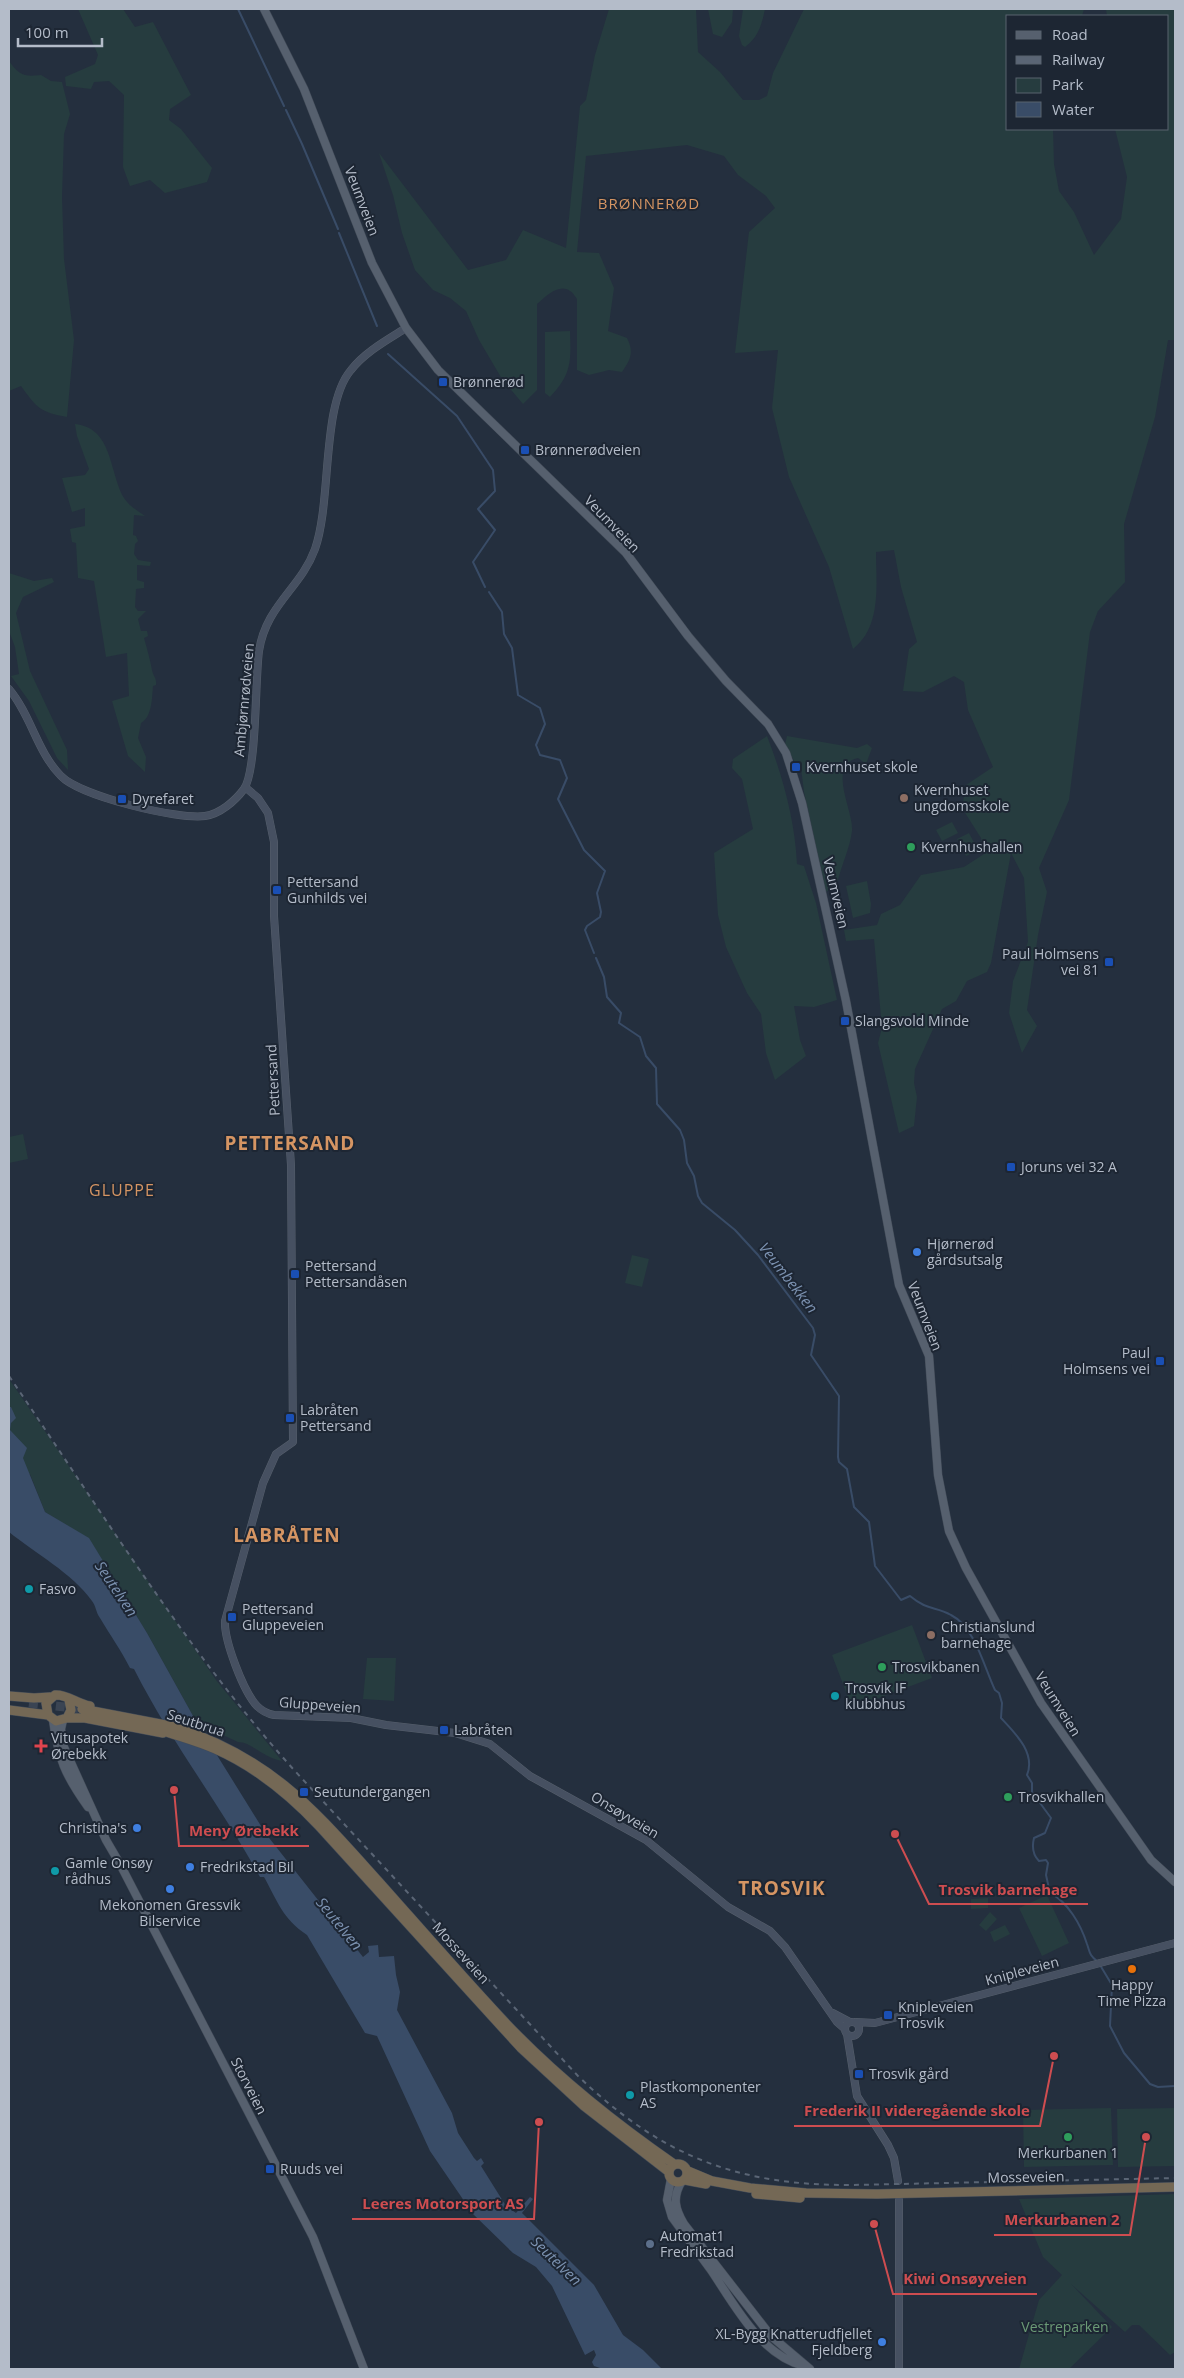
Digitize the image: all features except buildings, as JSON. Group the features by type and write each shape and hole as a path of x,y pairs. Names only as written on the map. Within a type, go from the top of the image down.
{"highway":[{"path":"9,1696 44,1698 60,1694 69,1700 147,1724"},
{"path":"50,1697 45,1706 58,1718"},
{"path":"58,1718 72,1708 69,1700"},
{"path":"9,1701 29,1705 9,1705"},
{"path":"9,1710 58,1718 85,1718 147,1724"},
{"path":"82,1711 147,1724"},
{"name":"Seutbrua","path":"147,1724 174,1730 206,1745 237,1756"},
{"name":"Mosseveien","path":"237,1756 274,1776 313,1809 502,2019 548,2066 671,2172 684,2165 685,2177 749,2194 784,2197 1175,2187"},
{"path":"671,2172 678,2182 685,2177"}],"main road":[{"name":"Veumveien","path":"264,9 304,89 372,263 406,328 438,370 626,553 700,650 726,681 768,724 786,753 802,803 844,991 899,1285 928,1356 938,1475 950,1532 966,1568 1041,1703 1151,1860 1175,1882"},
{"name":"Storveien","path":"58,1718 56,1742 63,1766 75,1790 97,1821 313,2237 364,2369"},
{"path":"671,2172 667,2200 672,2217 742,2315 766,2344 795,2363 807,2367"},
{"path":"685,2177 676,2193 675,2200 676,2209 684,2224 771,2336 807,2367"}],"street":[{"name":"Ambjørnrødveien","path":"246,787 251,769 259,649 272,612 306,568 315,549 323,514 338,394 350,371 360,360 406,328"},
{"path":"9,689 20,704 54,768 62,777 83,791 140,806 194,817 214,814 246,787"},
{"name":"Pettersand","path":"225,1620 263,1483 276,1454 293,1442 290,1157 274,916 274,842 268,813 258,798 246,787"},
{"name":"Gluppeveien","path":"225,1620 227,1638 235,1661 251,1698 263,1711 274,1715 351,1718 386,1725"},
{"name":"Onsøyveien","path":"386,1725 455,1733 482,1740 499,1750 530,1776 646,1840 728,1907 776,1936 846,2032 857,2096 888,2145 894,2158 898,2181"},
{"name":"Knipleveien","path":"853,2022 875,2022 1175,1944"},
{"name":"Onsøyveien","path":"833,2013 853,2022"},
{"path":"853,2022 860,2027 858,2033 851,2036 846,2032 853,2022"},
{"name":"Knipleveien","path":"858,2033 875,2022"},
{"name":"Onsøyveien","path":"851,2054 858,2033"},
{"path":"899,2200 899,2369"}],"green space":[{"path":"78,9 123,9 135,27 153,22 191,95 170,109 169,120 181,129 212,168 207,182 165,193 150,180 130,186 123,167 124,95 109,81 94,82 91,89 66,86 65,77 95,64 98,55"},
{"path":"609,9 696,9 698,52 720,72 743,100 759,100 767,96 773,73 804,9 1084,9 1082,15 1006,15 1006,130 1053,130 1054,164 1059,191 1074,212 1094,255 1121,219 1127,177 1115,130 1169,130 1169,15 1107,15 1106,9 1175,9 1175,340 1168,340 1155,417 1124,524 1125,582 1098,611 1090,632 1069,800 1039,868 1047,892 1038,935 1027,1010 1037,1026 1022,1053 1009,1013 1013,981 1028,942 1024,878 1011,853 991,963 987,972 967,981 956,1001 942,1009 915,1069 914,1083 917,1097 914,1126 899,1133 878,1043 882,1028 874,939 846,941 844,930 877,925 881,914 900,905 921,875 964,867 984,854 981,838 962,808 966,785 993,767 968,710 964,682 954,676 923,692 903,691 909,649 917,642 901,587 894,550 876,552 876,591 873,617 869,629 853,649 829,567 789,477 772,408 778,350 735,353 749,232 775,208 766,196 738,175 724,156 687,145 586,156 577,252 599,253 614,288 608,331 627,338 631,351 628,363 622,372 609,370 589,375 577,370 577,299 567,289 562,288 552,292 537,304 537,390 523,404 502,379 479,340 466,311 450,298 433,290 415,270 402,233 393,195 379,153 468,270 506,260 523,230 566,248 580,106 586,100 595,55"},
{"path":"708,9 733,9 732,22 722,37 713,34"},
{"path":"743,9 765,9 759,30 745,47 742,45 739,36"},
{"path":"9,61 22,74 30,76 41,75 51,81 62,82 70,114 64,134 62,197 64,259 74,340 67,417 40,408 21,386 9,391"},
{"path":"570,331 569,367 563,381 550,397 545,393 545,332"},
{"path":"75,424 87,427 97,434 108,453 124,498 131,506 145,516 134,515 133,535 136,536 138,541 135,544 134,554 138,560 151,562 150,566 137,565 137,580 144,582 144,588 136,589 135,607 138,611 146,611 138,619 141,631 147,631 148,636 144,638 156,683 153,686 149,712 141,723 138,738 146,757 145,772 128,756 112,701 129,696 127,653 106,657 94,581 78,578 76,543 72,542 70,529 85,526 85,508 72,512 62,478 85,475 89,469 77,436"},
{"path":"9,573 34,581 52,578 54,582 23,597 16,613 30,671 67,750 68,770 57,758 29,701 11,676 19,674 15,647 9,631"},
{"path":"767,736 787,799 794,832 797,864 804,866 816,903 837,1000 814,1007 794,1006 800,1040 806,1056 775,1080 766,1053 761,1014 747,993 726,947 718,915 714,853 753,829 742,779 732,768 733,759"},
{"path":"787,736 857,748 867,744 872,748 866,764 858,758 849,762 844,770 844,790 852,822 852,831 837,884 826,892 804,792 801,768 794,761 785,744"},
{"path":"952,822 958,833 942,841 936,830"},
{"path":"969,833 978,850 966,856 957,839"},
{"path":"867,881 871,904 870,913 853,918 846,886"},
{"path":"23,1134 28,1159 9,1163 9,1137"},
{"path":"632,1255 649,1259 642,1287 625,1283"},
{"path":"9,1379 216,1680 282,1761 269,1757 248,1745 197,1723 147,1633 89,1539 45,1512 30,1474 9,1484"},
{"name":"Trosvikbanen","path":"912,1625 932,1678 852,1708 832,1655"},
{"path":"367,1658 396,1658 394,1701 363,1699"},
{"path":"1047,1895 1069,1943 1042,1956 1019,1908"},
{"path":"988,1898 988,1908 971,1909 971,1899"},
{"path":"990,1912 997,1919 986,1931 979,1925"},
{"path":"1005,1925 1010,1934 994,1942 990,1932"},
{"name":"Merkurbanen 1","path":"1111,2108 1113,2165 1024,2167 1023,2110"},
{"path":"1175,2108 1175,2166 1118,2167 1117,2109"},
{"name":"Vestreparken","path":"1175,2194 1175,2352 1170,2355 1139,2325 1132,2325 1125,2332 1071,2284 1112,2327 1069,2369 1019,2369 1039,2300 1062,2275 1043,2257 1019,2199"}],"water":[{"name":"Seutelven","path":"9,1407 11,1407 16,1418 11,1423 10,1430 27,1448 23,1458 45,1512 89,1538 147,1633 197,1723 266,1834 363,1957 369,1952 368,1946 378,1945 379,1957 394,1956 400,1992 397,2010 452,2113 458,2133 474,2158 477,2161 481,2158 484,2163 481,2166 506,2206 516,2213 530,2197 533,2199 522,2213 594,2285 623,2335 643,2350 662,2369 603,2369 594,2366 592,2362 596,2355 594,2350 585,2355 552,2286 536,2267 513,2253 473,2214 430,2151 377,2036 365,2033 307,1935 286,1916 264,1877 260,1877 148,1696 134,1669 130,1668 92,1601 64,1572 9,1532"}],"waterway":[{"path":"238,9 284,106"},
{"path":"286,110 338,229"},
{"path":"339,233 377,326"},
{"path":"388,354 457,416 493,470 495,491 478,509 495,530 473,562 485,587"},
{"path":"489,592 502,612 504,634 512,648 518,695 540,708 545,724 536,745 540,755 560,760 567,778 558,799 584,850 605,871 597,893 601,912 600,917 587,926 585,930 594,953"},
{"name":"Veumbekken","path":"596,958 604,977 607,997 621,1013 619,1023 640,1037 646,1056 656,1068 657,1104 680,1130 684,1140 687,1163 694,1176 698,1196 702,1203 735,1230 758,1255 813,1328 815,1335 811,1355 839,1396 839,1462 847,1469 854,1507 869,1522 875,1566 901,1600 910,1596 922,1604 951,1615 966,1629 978,1648 995,1690 999,1693 1002,1703 1001,1718 1018,1737 1026,1751 1029,1759 1027,1775 1032,1783 1032,1792 1051,1818 1045,1833 1034,1838 1034,1853 1039,1861 1046,1860 1048,1863 1046,1875 1050,1893 1063,1902 1073,1915 1081,1929 1092,1957 1097,1961"},
{"name":"Veumbekken","path":"1100,1965 1112,1985 1110,2026 1124,2053 1150,2084 1158,2087 1175,2086"}],"tunnel":[{"path":"29,1703 82,1709"}],"railway":[{"path":"9,1376 180,1628 254,1724 294,1770 578,2076 609,2104 640,2127 671,2146 704,2161 737,2172 773,2180 812,2184 853,2185 1175,2178"}],"place":[{"name":"Brønnerød","path":"443,382"},
{"name":"Brønnerødveien","path":"525,450"},
{"name":"Kvernhuset skole","path":"796,767"},
{"name":"Kvernhuset ungdomsskole","path":"904,798"},
{"name":"Dyrefaret","path":"122,799"},
{"name":"Kvernhushallen","path":"911,847"},
{"name":"Pettersand Gunhilds vei","path":"277,890"},
{"name":"Paul Holmsens vei 81","path":"1109,962"},
{"name":"Slangsvold Minde","path":"845,1021"},
{"name":"Joruns vei 32 A","path":"1011,1167"},
{"name":"Hjørnerød gårdsutsalg","path":"917,1252"},
{"name":"Pettersand Pettersandåsen","path":"295,1274"},
{"name":"Paul Holmsens vei","path":"1160,1361"},
{"name":"Labråten Pettersand","path":"290,1418"},
{"name":"Fasvo","path":"29,1589"},
{"name":"Pettersand Gluppeveien","path":"232,1617"},
{"name":"Christianslund barnehage","path":"931,1635"},
{"name":"Trosvikbanen","path":"882,1667"},
{"name":"Trosvik IF klubbhus","path":"835,1696"},
{"name":"Labråten","path":"444,1730"},
{"name":"Vitusapotek Ørebekk","path":"41,1746"},
{"name":"Meny Ørebekk","path":"174,1790"},
{"name":"Seutundergangen","path":"304,1792"},
{"name":"Trosvikhallen","path":"1008,1797"},
{"name":"Christina's","path":"137,1828"},
{"name":"Trosvik barnehage","path":"895,1834"},
{"name":"Fredrikstad Bil","path":"190,1867"},
{"name":"Gamle Onsøy rådhus","path":"55,1871"},
{"name":"Mekonomen Gressvik Bilservice","path":"170,1889"},
{"name":"Happy Time Pizza","path":"1132,1969"},
{"name":"Knipleveien Trosvik","path":"888,2015"},
{"name":"Frederik II videregående skole","path":"1054,2056"},
{"name":"Trosvik gård","path":"859,2074"},
{"name":"Plastkomponenter AS","path":"630,2095"},
{"name":"Leeres Motorsport AS","path":"539,2122"},
{"name":"Merkurbanen 1","path":"1068,2137"},
{"name":"Merkurbanen 2","path":"1146,2137"},
{"name":"Ruuds vei","path":"270,2169"},
{"name":"Kiwi Onsøyveien","path":"874,2224"},
{"name":"Automat1 Fredrikstad","path":"650,2244"},
{"name":"XL-Bygg Knatterudfjellet Fjeldberg","path":"882,2342"}],"district":[{"name":"BRØNNERØD","path":"649,204"},
{"name":"PETTERSAND","path":"290,1143"},
{"name":"GLUPPE","path":"122,1190"},
{"name":"LABRÅTEN","path":"287,1535"},
{"name":"TROSVIK","path":"782,1888"}]}
